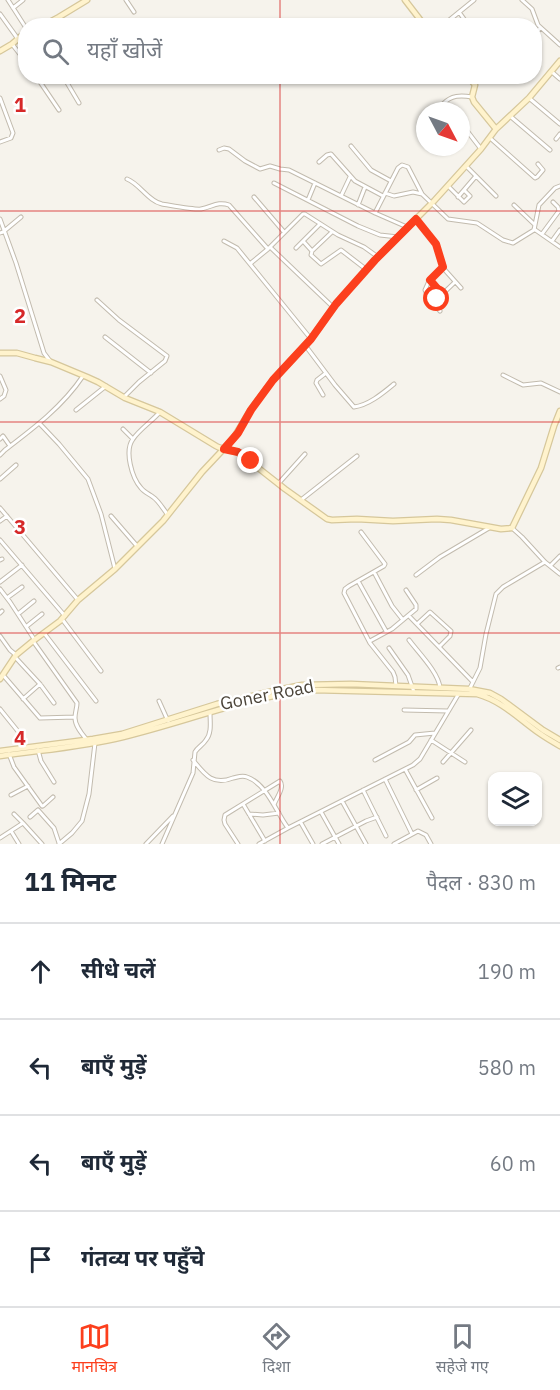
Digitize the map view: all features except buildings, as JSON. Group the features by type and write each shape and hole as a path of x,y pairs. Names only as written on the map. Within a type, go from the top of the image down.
{"street":[{"path":"8,0 19,18"},
{"path":"13,8 23,0"},
{"path":"57,18 87,0"},
{"path":"126,0 134,12"},
{"path":"405,0 419,18"},
{"path":"452,18 474,0"},
{"path":"522,0 532,9 536,18"},
{"path":"459,12 463,18"},
{"path":"0,14 18,39 0,51"},
{"path":"542,30 560,45"},
{"path":"12,44 18,52"},
{"path":"542,83 560,61"},
{"path":"552,72 560,80"},
{"path":"41,84 59,110"},
{"path":"68,84 79,103"},
{"path":"473,84 474,102 496,129"},
{"path":"75,717 40,718 2,677 15,656 64,617 78,600 116,569 168,515 202,472 238,433 251,410 273,380 311,339 334,308 378,257 432,203 496,129 541,84"},
{"path":"445,102 458,96 472,97"},
{"path":"0,98 13,135 11,138 0,141"},
{"path":"529,98 560,124"},
{"path":"510,116 550,150"},
{"path":"556,139 560,134"},
{"path":"470,135 481,149"},
{"path":"490,138 535,178 543,170 538,164"},
{"path":"351,146 371,170 391,181"},
{"path":"219,150 229,149 261,169 270,166 280,170 289,170 408,227"},
{"path":"319,162 331,154 350,177 365,187 384,195 394,196 413,192 422,194"},
{"path":"375,213 398,168 404,165 408,167 422,194 448,219 477,223 503,240 516,241 530,234 535,227 539,205 555,188 560,186"},
{"path":"466,166 496,196"},
{"path":"458,197 476,176"},
{"path":"341,196 350,177"},
{"path":"127,179 162,204 199,209 222,203 229,205 269,248 334,308"},
{"path":"274,183 380,236 398,237"},
{"path":"308,200 315,183"},
{"path":"448,186 466,202 470,196 464,190"},
{"path":"358,205 365,187"},
{"path":"254,197 284,233"},
{"path":"542,234 559,211 553,202"},
{"path":"514,205 542,234 560,247"},
{"path":"251,263 303,214 378,257"},
{"path":"2,232 21,217"},
{"path":"0,219 2,232 16,263 44,353 51,362"},
{"path":"416,219 436,244 443,267 461,288"},
{"path":"296,248 320,224"},
{"path":"552,241 560,230"},
{"path":"332,232 312,250 311,255 321,264 341,250 367,270"},
{"path":"224,241 237,248 251,263 311,339"},
{"path":"303,241 312,250"},
{"path":"440,311 425,290 430,280 443,267"},
{"path":"430,280 442,294"},
{"path":"433,303 455,282"},
{"path":"97,300 119,320 167,356 165,361 124,397"},
{"path":"105,337 151,373"},
{"path":"305,345 354,407 374,399 394,384"},
{"path":"0,353 17,353 51,362 160,412 216,446 238,452 300,501 327,519 393,521 437,519 501,529 512,528 545,562 560,573"},
{"path":"324,395 316,383 326,373"},
{"path":"502,375 525,385 541,383 560,392"},
{"path":"0,376 6,390 0,399"},
{"path":"0,455 40,424 83,376"},
{"path":"76,410 106,386"},
{"path":"160,412 133,439 129,449 129,458 135,479 142,489 155,498 168,515"},
{"path":"512,528 537,477 559,414"},
{"path":"40,424 88,479 101,514 116,569"},
{"path":"123,429 133,439"},
{"path":"0,439 3,436 10,446"},
{"path":"278,484 305,454"},
{"path":"300,501 357,456"},
{"path":"0,479 16,465"},
{"path":"0,508 78,600"},
{"path":"0,521 7,516"},
{"path":"111,516 137,547"},
{"path":"416,575 451,549 491,527"},
{"path":"361,532 385,565 345,589 344,593 370,641 393,672 396,686"},
{"path":"0,540 64,617 101,671"},
{"path":"550,566 560,556"},
{"path":"469,691 480,668 496,594 503,587 545,562"},
{"path":"0,582 22,565"},
{"path":"374,572 392,606 403,620"},
{"path":"358,581 387,632"},
{"path":"8,598 22,587"},
{"path":"0,589 77,703 75,717 79,730 87,740"},
{"path":"370,641 387,632 416,609 416,605 406,590"},
{"path":"18,614 34,601"},
{"path":"417,624 430,612 451,631 450,636 439,647"},
{"path":"27,626 42,614"},
{"path":"409,616 473,681"},
{"path":"44,633 96,701"},
{"path":"0,636 54,704"},
{"path":"409,640 436,676 440,688"},
{"path":"0,646 5,642"},
{"path":"389,648 408,675 413,689"},
{"path":"334,683 334,690"},
{"name":"Goner Road","path":"168,723 216,704 282,688 334,683 490,693 560,740"},
{"path":"23,699 40,684"},
{"name":"Goner Road","path":"0,753 9,754 96,741 289,692 440,688 460,691"},
{"path":"259,844 417,762 460,691"},
{"name":"Goner Road","path":"469,691 499,703 560,746"},
{"path":"159,701 168,723"},
{"path":"0,709 21,735 26,750"},
{"path":"404,710 448,711"},
{"path":"162,844 193,773 195,752 209,736 210,711"},
{"path":"443,762 471,730"},
{"path":"375,760 409,742 415,735 435,733"},
{"name":"Goner Road","path":"0,753 87,740 96,741"},
{"path":"431,740 465,762"},
{"path":"38,810 54,828 59,844 82,821 89,794 96,741"},
{"path":"38,750 54,782"},
{"path":"9,754 14,767 42,806"},
{"path":"193,760 210,778 221,782 242,776 259,784 288,828"},
{"path":"405,769 432,818"},
{"path":"416,790 437,778"},
{"path":"385,779 412,834"},
{"path":"238,844 225,824 224,818 228,812 281,782 282,788 274,805"},
{"path":"11,795 28,786"},
{"path":"363,790 386,836"},
{"path":"30,816 53,797"},
{"path":"342,801 366,844"},
{"path":"243,804 265,841"},
{"path":"321,812 339,844"},
{"path":"249,814 279,813"},
{"path":"14,814 42,844"},
{"path":"146,844 175,815"},
{"path":"322,844 377,817"},
{"path":"0,838 23,823"},
{"path":"301,823 313,844"},
{"path":"11,831 19,844"},
{"path":"394,844 418,831 426,835 431,844"},
{"path":"63,840 66,844"}],"route":[{"path":"251,461 234,450 224,449 238,433 251,410 273,380 311,339 336,304 416,219 436,244 443,267 430,280 442,294 437,299"}]}
